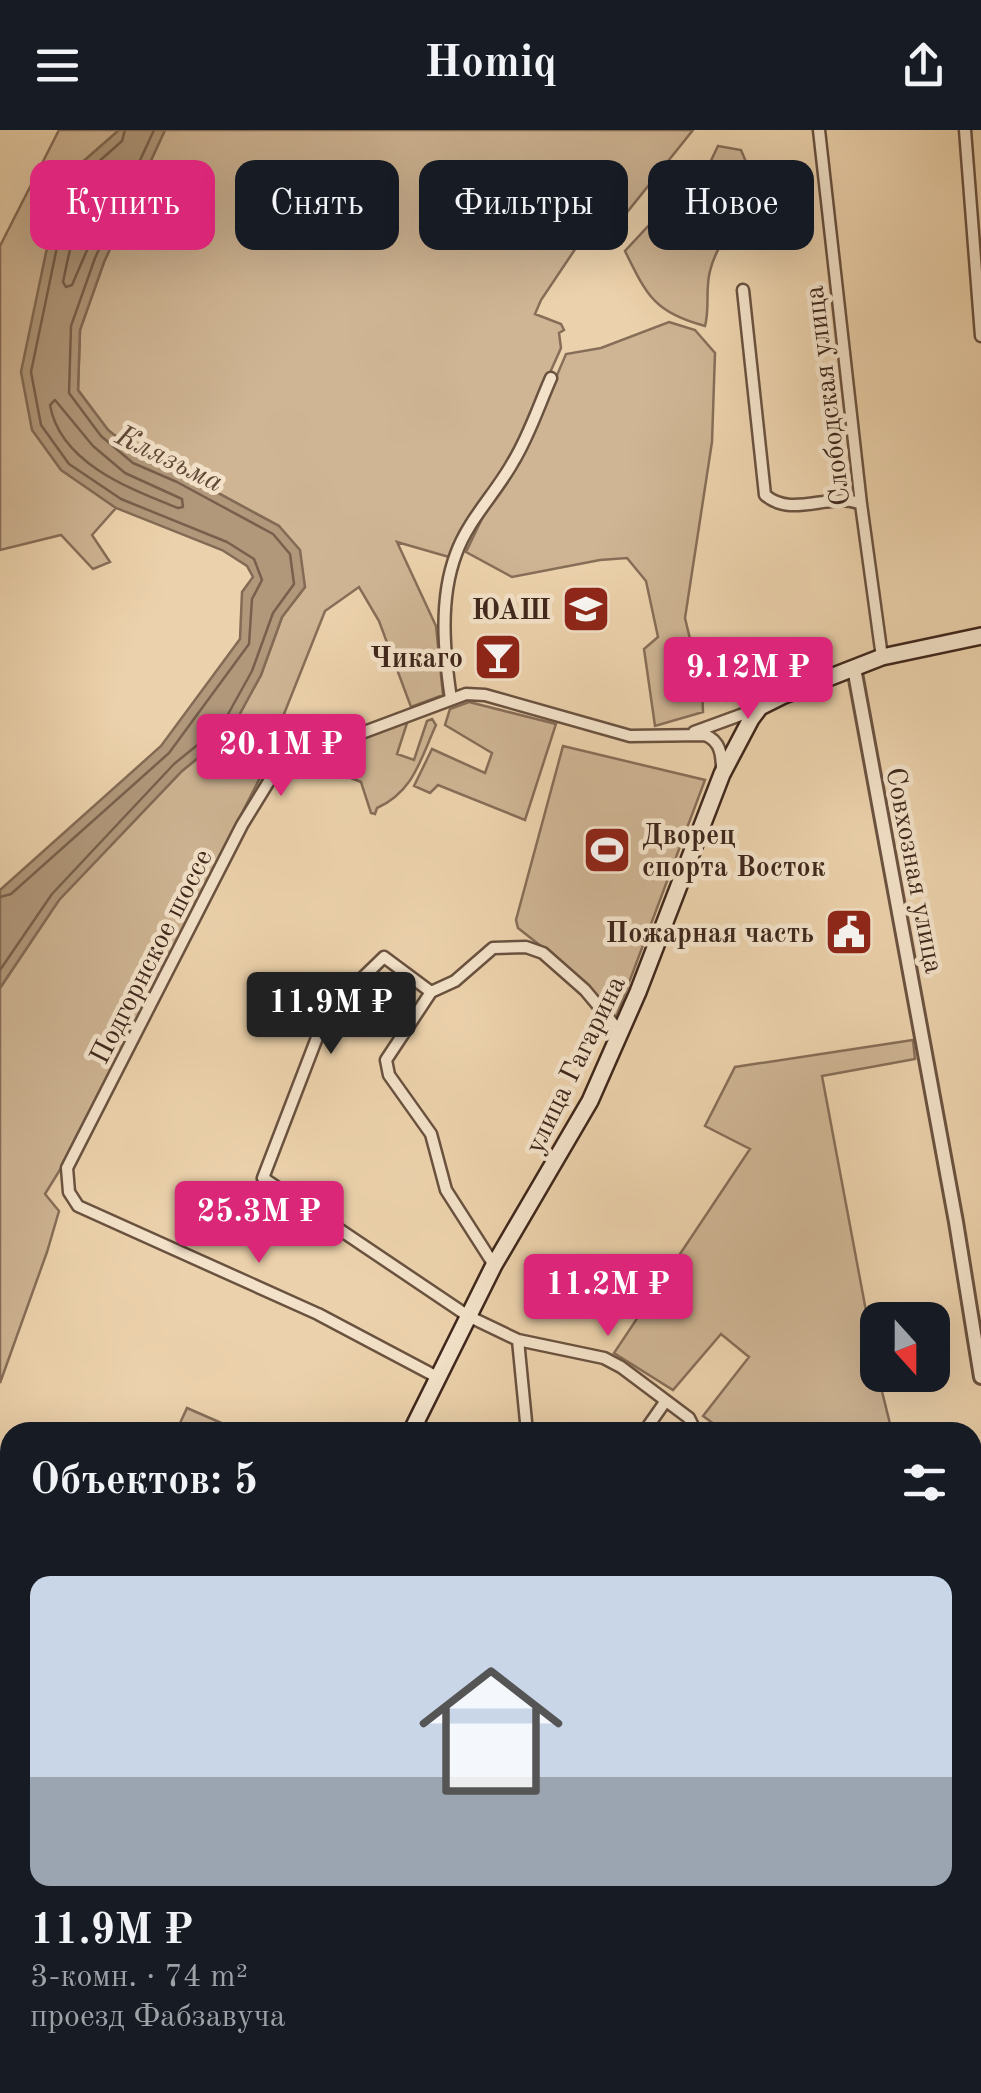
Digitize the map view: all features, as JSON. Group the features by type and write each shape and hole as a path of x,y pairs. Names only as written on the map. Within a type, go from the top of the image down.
{"main road":[{"path":"760,708 882,657 981,636"},
{"name":"улица Гагарина","path":"416,1422 494,1265 590,1101 621,1033 722,774 760,708"}],"street":[{"name":"Слободская улица","path":"819,130 882,657"},
{"path":"965,130 981,336"},
{"path":"743,290 765,496 775,504 794,506 851,500 861,504"},
{"path":"451,698 444,654 444,618 456,554 485,502 514,462 552,378"},
{"name":"Совхозная улица","path":"854,668 981,1377"},
{"name":"Подгорнское шоссе","path":"438,1377 318,1314 78,1206 69,1192 67,1168 242,824 274,773 292,759 466,694 485,695 630,736 678,737"},
{"path":"678,737 760,708"},
{"path":"716,724 732,734 732,754"},
{"path":"678,737 714,738 722,759 722,774"},
{"path":"494,1265 446,1190 431,1134 389,1075 386,1060 431,992 455,981 494,948 526,947 543,953 567,972 621,1033"},
{"path":"431,992 384,957 351,990 333,996 263,1178 468,1316 518,1340 604,1358 691,1422"},
{"path":"518,1340 525,1422"},
{"path":"651,1422 665,1402"}],"shaded area":[{"path":"59,130 119,130 85,160 44,160"},
{"path":"165,130 693,130 669,160 648,160 648,186 628,211 628,160 419,160 419,250 575,250 535,314 561,324 564,330 559,333 561,348 514,453 481,500 449,557 397,542 436,626 443,695 411,707 379,621 359,587 325,611 284,714 297,748 268,762 45,1194 59,1211 0,1383 0,988 59,900 182,771 230,731 261,675 282,617 305,587 279,526 139,455 108,430 78,390 80,330 110,250 215,250 215,160 151,160"},
{"path":"718,146 741,150 745,160 711,160"},
{"path":"30,187 30,250 74,250 62,470 116,508 92,535 110,562 93,569 61,535 0,550 0,246"},
{"path":"648,226 648,250 718,250 710,271 705,326 674,315 654,300 625,251"},
{"path":"669,322 695,330 715,353 712,442 685,618 702,689 703,712 655,726 644,649 658,637 646,581 627,558 512,577 466,552 490,502 520,462 566,354 601,348"},
{"path":"816,644 820,666 727,701 713,668"},
{"path":"469,702 556,724 525,820 438,785 430,793 414,786 432,749 485,773 492,753 445,725 450,709"},
{"path":"432,719 436,725 408,783 377,808 375,814 371,813 361,782 304,759 408,720 397,754 414,760 427,721"},
{"name":"Дворец спорта Восток","path":"563,746 705,780 615,1020 570,969 518,928 516,920"},
{"path":"913,1040 915,1059 822,1076 864,1302 860,1302 860,1392 882,1392 890,1422 711,1422 703,1416 749,1357 721,1334 673,1390 614,1353 750,1149 705,1126 735,1067"},
{"path":"187,1408 219,1422 181,1422"}],"water":[{"path":"119,130 165,130 151,160 85,160"},
{"path":"47,250 110,250 80,330 78,390 108,430 139,455 279,526 300,550 305,587 282,617 261,675 230,732 182,771 59,900 0,988 0,890 161,746 240,639 242,592 253,577 247,566 222,550 116,508 61,470 32,430 21,372"}],"place":[{"name":"ЮАШ","path":"586,609"},
{"name":"Чикаго","path":"498,657"},
{"name":"Дворец спорта Восток","path":"607,850"},
{"name":"Пожарная часть","path":"849,932"}],"water label":[{"name":"Клязьма","path":"170,458"}]}
